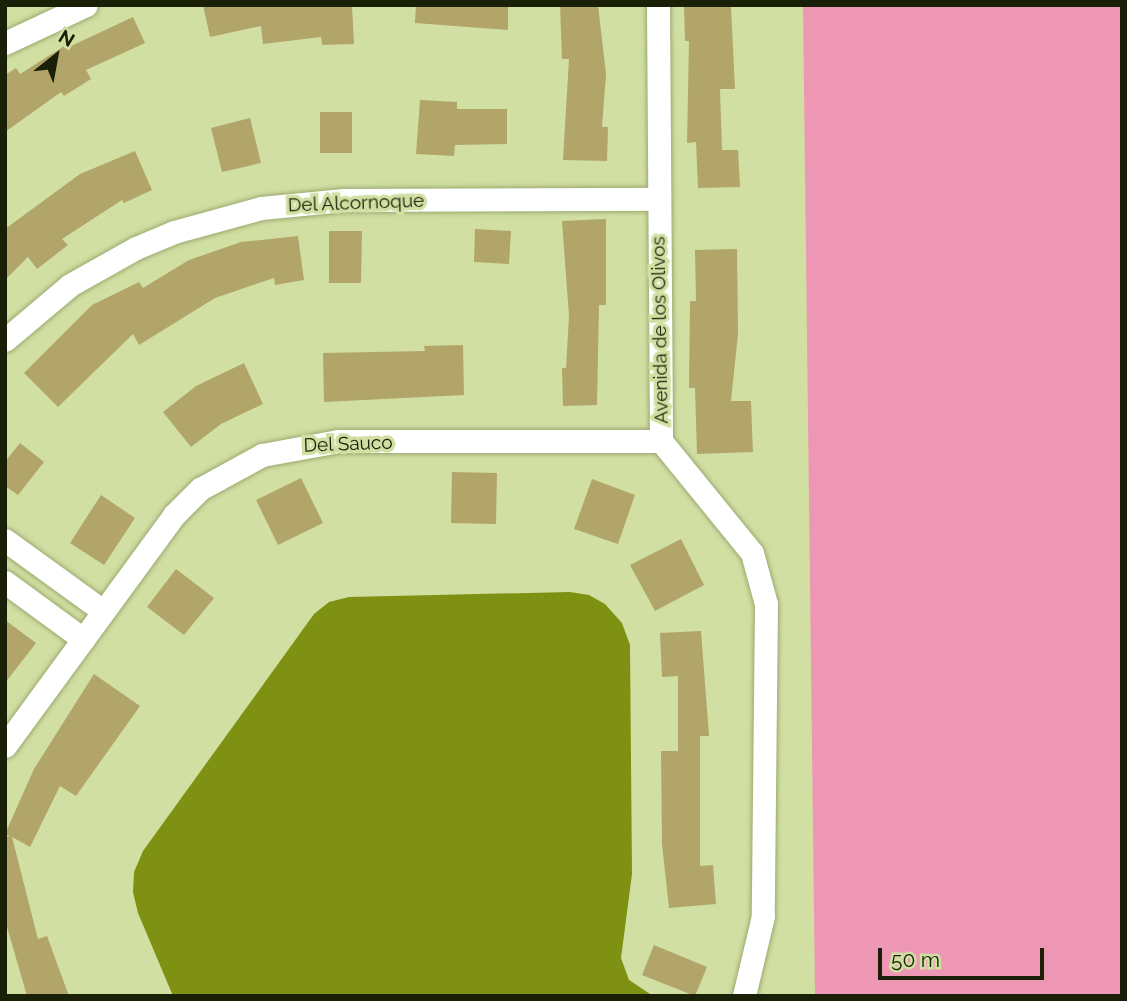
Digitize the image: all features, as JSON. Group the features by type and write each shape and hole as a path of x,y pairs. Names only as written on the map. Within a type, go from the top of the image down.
{"street":[{"path":"5,43 86,5"},
{"name":"Avenida de los Olivos","path":"658,5 661,441 735,527 752,553 764,586 763,916 744,996"},
{"name":"Del Alcornoque","path":"5,340 70,285 126,253 174,232 261,208 344,200 659,199"},
{"name":"Del Sauco","path":"5,746 186,502 218,478 262,455 338,441 661,441"},
{"path":"5,540 103,611"},
{"path":"5,582 83,639"}],"shaded area":[{"path":"803,5 1122,5 1122,996 815,996"},
{"path":"570,592 589,595 605,604 622,623 630,645 632,874 621,958 629,980 653,996 173,996 138,913 133,892 134,872 143,851 314,614 329,602 349,597"}],"building":[{"path":"203,5 352,5 354,44 322,45 321,37 263,44 261,26 210,37"},
{"path":"416,5 508,5 508,30 415,23"},
{"path":"560,5 598,5 606,74 602,127 608,127 607,161 563,160 569,59 562,59"},
{"path":"684,6 731,6 735,89 720,89 722,150 738,150 740,187 698,188 696,142 687,143 689,41 685,41"},
{"path":"133,17 145,43 86,70 91,79 64,96 61,92 5,132 5,75 16,68 20,74 69,43 71,46"},
{"path":"420,100 457,102 457,109 507,109 507,144 455,145 454,156 416,154"},
{"path":"320,112 352,112 352,153 320,153"},
{"path":"250,118 261,163 222,172 211,128"},
{"path":"135,151 152,190 124,203 122,200 62,239 68,245 37,269 28,257 5,280 5,229 80,174"},
{"path":"606,219 606,305 599,305 597,405 563,406 562,368 566,368 569,316 562,221"},
{"path":"475,229 511,231 509,264 474,262"},
{"path":"329,231 362,231 361,283 329,283"},
{"path":"298,236 304,280 275,285 274,278 215,298 139,345 133,334 58,407 24,373 92,305 139,282 143,288 189,260 241,242"},
{"path":"737,249 738,334 731,401 751,401 753,452 697,454 695,388 689,388 690,301 696,301 695,250"},
{"path":"463,345 464,395 324,402 323,353 425,351 424,346"},
{"path":"244,363 263,404 221,424 191,447 163,412 196,386"},
{"path":"20,443 44,462 18,495 5,486 5,462"},
{"path":"452,472 497,473 496,524 451,523"},
{"path":"301,478 323,523 278,545 256,500"},
{"path":"592,479 635,495 618,544 574,529"},
{"path":"101,495 135,518 104,565 70,543"},
{"path":"681,539 704,585 655,611 630,565"},
{"path":"176,569 214,598 184,635 147,607"},
{"path":"5,620 36,643 5,683"},
{"path":"701,631 709,736 700,736 700,866 713,865 716,904 669,908 662,844 661,751 678,751 678,676 662,677 660,633"},
{"path":"94,674 140,706 76,796 60,786 30,847 12,837 38,939 47,936 69,996 27,996 5,920 5,837 10,836 5,834 34,769"},
{"path":"654,945 707,967 695,996 642,975"}]}
